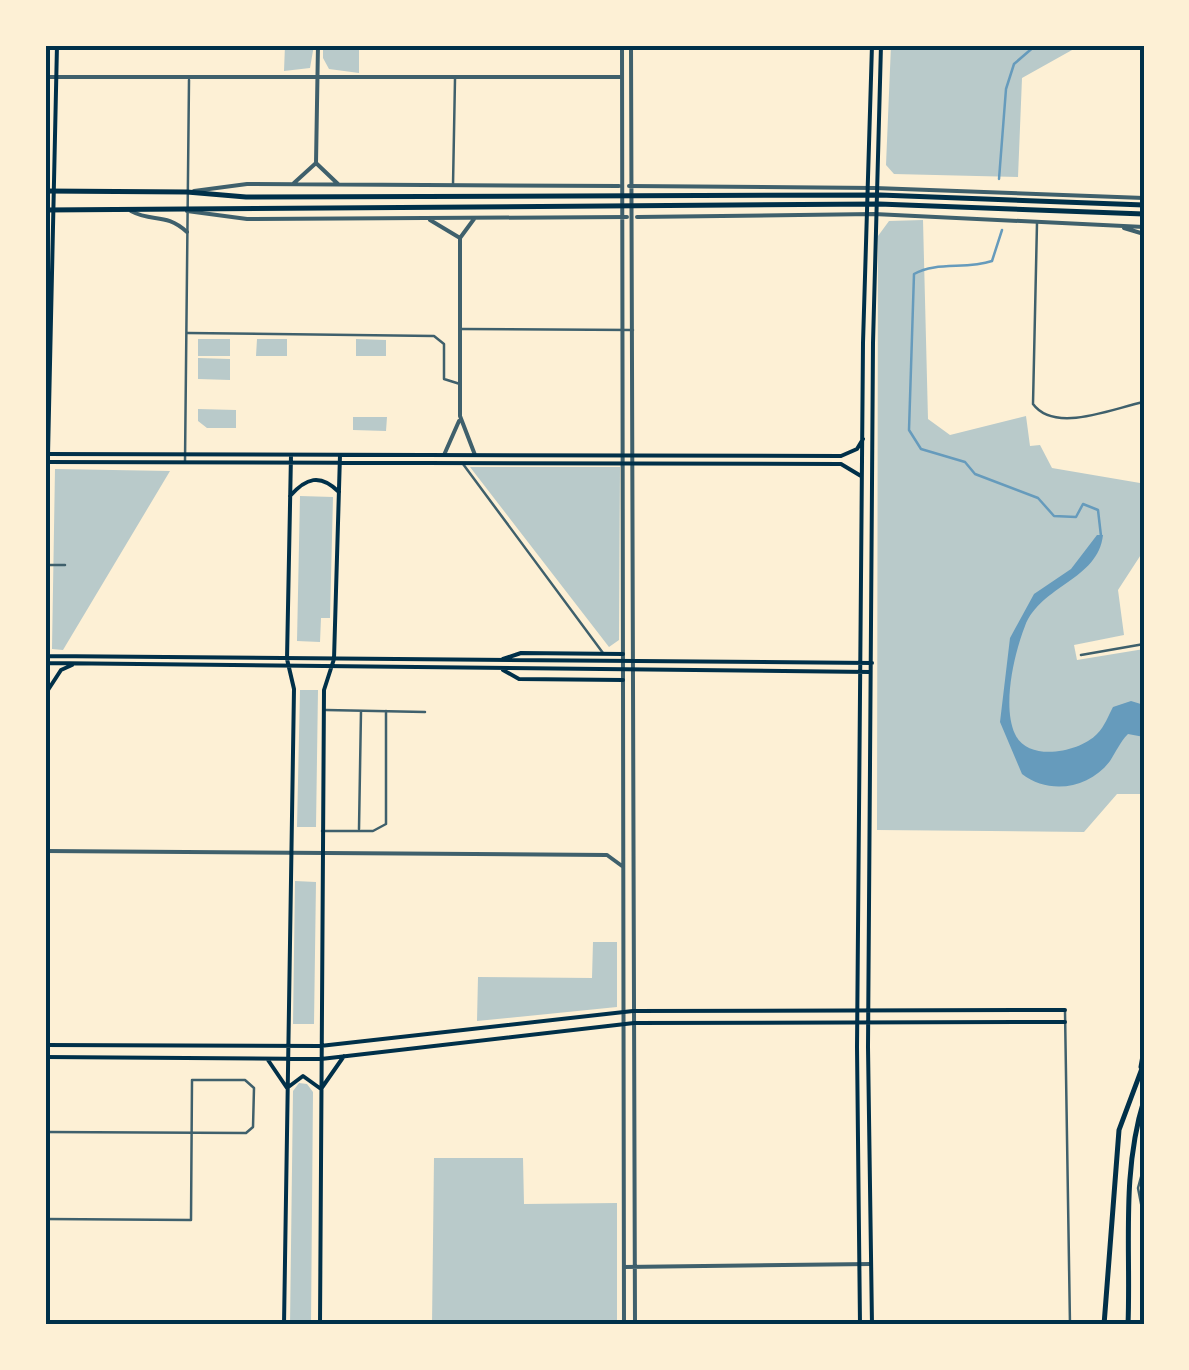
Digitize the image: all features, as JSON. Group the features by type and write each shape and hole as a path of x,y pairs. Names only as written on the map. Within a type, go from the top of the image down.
{"main road":[{"path":"45,108 46,45"},
{"path":"45,770 46,462 56,45"},
{"path":"860,1325 857,1008 864,214 872,45"},
{"path":"872,1325 868,1008 874,214 881,45"},
{"path":"45,188 246,197 880,195 1144,202"},
{"path":"45,210 187,212 879,204 1144,214"},
{"path":"47,454 842,456 857,448 862,439"},
{"path":"284,1325 294,689 286,659 290,455"},
{"path":"320,1325 324,710 334,659 340,455"},
{"path":"46,462 841,464 863,478"},
{"path":"290,496 310,479 320,478 339,492"},
{"path":"499,660 521,653 623,654"},
{"path":"46,656 872,663"},
{"path":"46,663 872,672"},
{"path":"46,694 62,670 75,664"},
{"path":"499,668 520,679 623,680"},
{"path":"45,1045 320,1046 633,1011 1064,1010"},
{"path":"45,1057 320,1059 622,1024 1065,1022"},
{"path":"1104,1325 1112,1175 1119,1130 1144,1050"},
{"path":"321,1089 344,1056"},
{"path":"264,1058 273,1063 287,1088"},
{"path":"287,1088 303,1076 321,1089"},
{"path":"1128,1325 1126,1224 1136,1127 1144,1100"}],"street":[{"path":"292,184 316,164 318,45"},
{"path":"622,45 624,1325"},
{"path":"631,45 636,1325"},
{"path":"185,464 189,76"},
{"path":"46,77 622,77"},
{"path":"454,186 455,78"},
{"path":"316,164 338,184"},
{"path":"187,192 247,184 875,188 1144,202"},
{"path":"131,211 140,216 166,217 188,232"},
{"path":"187,212 247,218 874,214 1144,230"},
{"path":"426,218 460,238"},
{"path":"474,218 460,238 460,434 476,455"},
{"path":"1036,222 1033,404 1045,416 1063,419 1144,402"},
{"path":"460,329 633,330"},
{"path":"187,333 434,336 444,344 444,379 460,384"},
{"path":"444,454 460,434"},
{"path":"463,464 604,654"},
{"path":"46,565 65,565"},
{"path":"1081,655 1144,644"},
{"path":"324,710 425,712"},
{"path":"359,831 361,710"},
{"path":"322,831 372,831 386,824 386,711"},
{"path":"45,851 607,855 622,846"},
{"path":"607,855 622,866"},
{"path":"1064,1010 1070,1325"},
{"path":"45,1132 192,1132 246,1133 254,1127 254,1088 245,1080 192,1080 192,1132 191,1220 45,1219"},
{"path":"1144,1166 1138,1188 1144,1220"},
{"path":"624,1266 871,1264"},
{"path":"45,1322 153,1325"}],"shaded area":[{"path":"285,45 314,45 310,68 284,71"},
{"path":"323,45 359,45 359,73 329,69 323,58"},
{"path":"891,45 1081,45 1022,78 1018,177 894,174 886,165"},
{"path":"923,220 928,419 950,435 1026,416 1030,446 1040,445 1052,468 1140,483 1144,550 1118,590 1124,635 1074,645 1077,660 1144,649 1144,794 1117,794 1084,832 877,830 878,236 889,221"},
{"path":"198,339 230,339 230,356 198,356"},
{"path":"257,339 287,339 287,356 256,356"},
{"path":"356,339 386,340 386,356 356,356"},
{"path":"198,358 230,359 230,380 198,379"},
{"path":"198,409 236,410 236,428 207,428 198,421"},
{"path":"353,417 387,417 386,431 353,430"},
{"path":"470,467 620,467 619,640 609,647"},
{"path":"55,469 170,471 63,650 52,649"},
{"path":"300,496 333,497 330,618 321,618 320,642 297,641"},
{"path":"300,690 318,690 316,827 297,827"},
{"path":"295,881 316,882 314,1024 293,1024"},
{"path":"593,942 617,942 617,1007 477,1021 478,977 592,978"},
{"path":"299,1083 307,1084 313,1092 311,1325 290,1325 293,1091"},
{"path":"434,1158 523,1158 524,1204 617,1203 617,1325 432,1325"}],"water":[{"path":"1097,535 1103,535 1091,562 1043,601 1025,626 1011,680 1011,722 1015,734 1031,749 1067,750 1097,734 1113,707 1131,701 1144,705 1144,737 1128,734 1110,761 1091,778 1068,786 1044,785 1022,774 1000,722 1010,638 1034,594 1071,569"}],"waterway":[{"path":"999,179 1006,89 1014,64 1036,45"},
{"path":"1002,230 992,261 914,274 909,430 921,449 965,462 975,474 1038,498 1054,516 1076,517 1083,504 1098,510 1101,536"}]}
